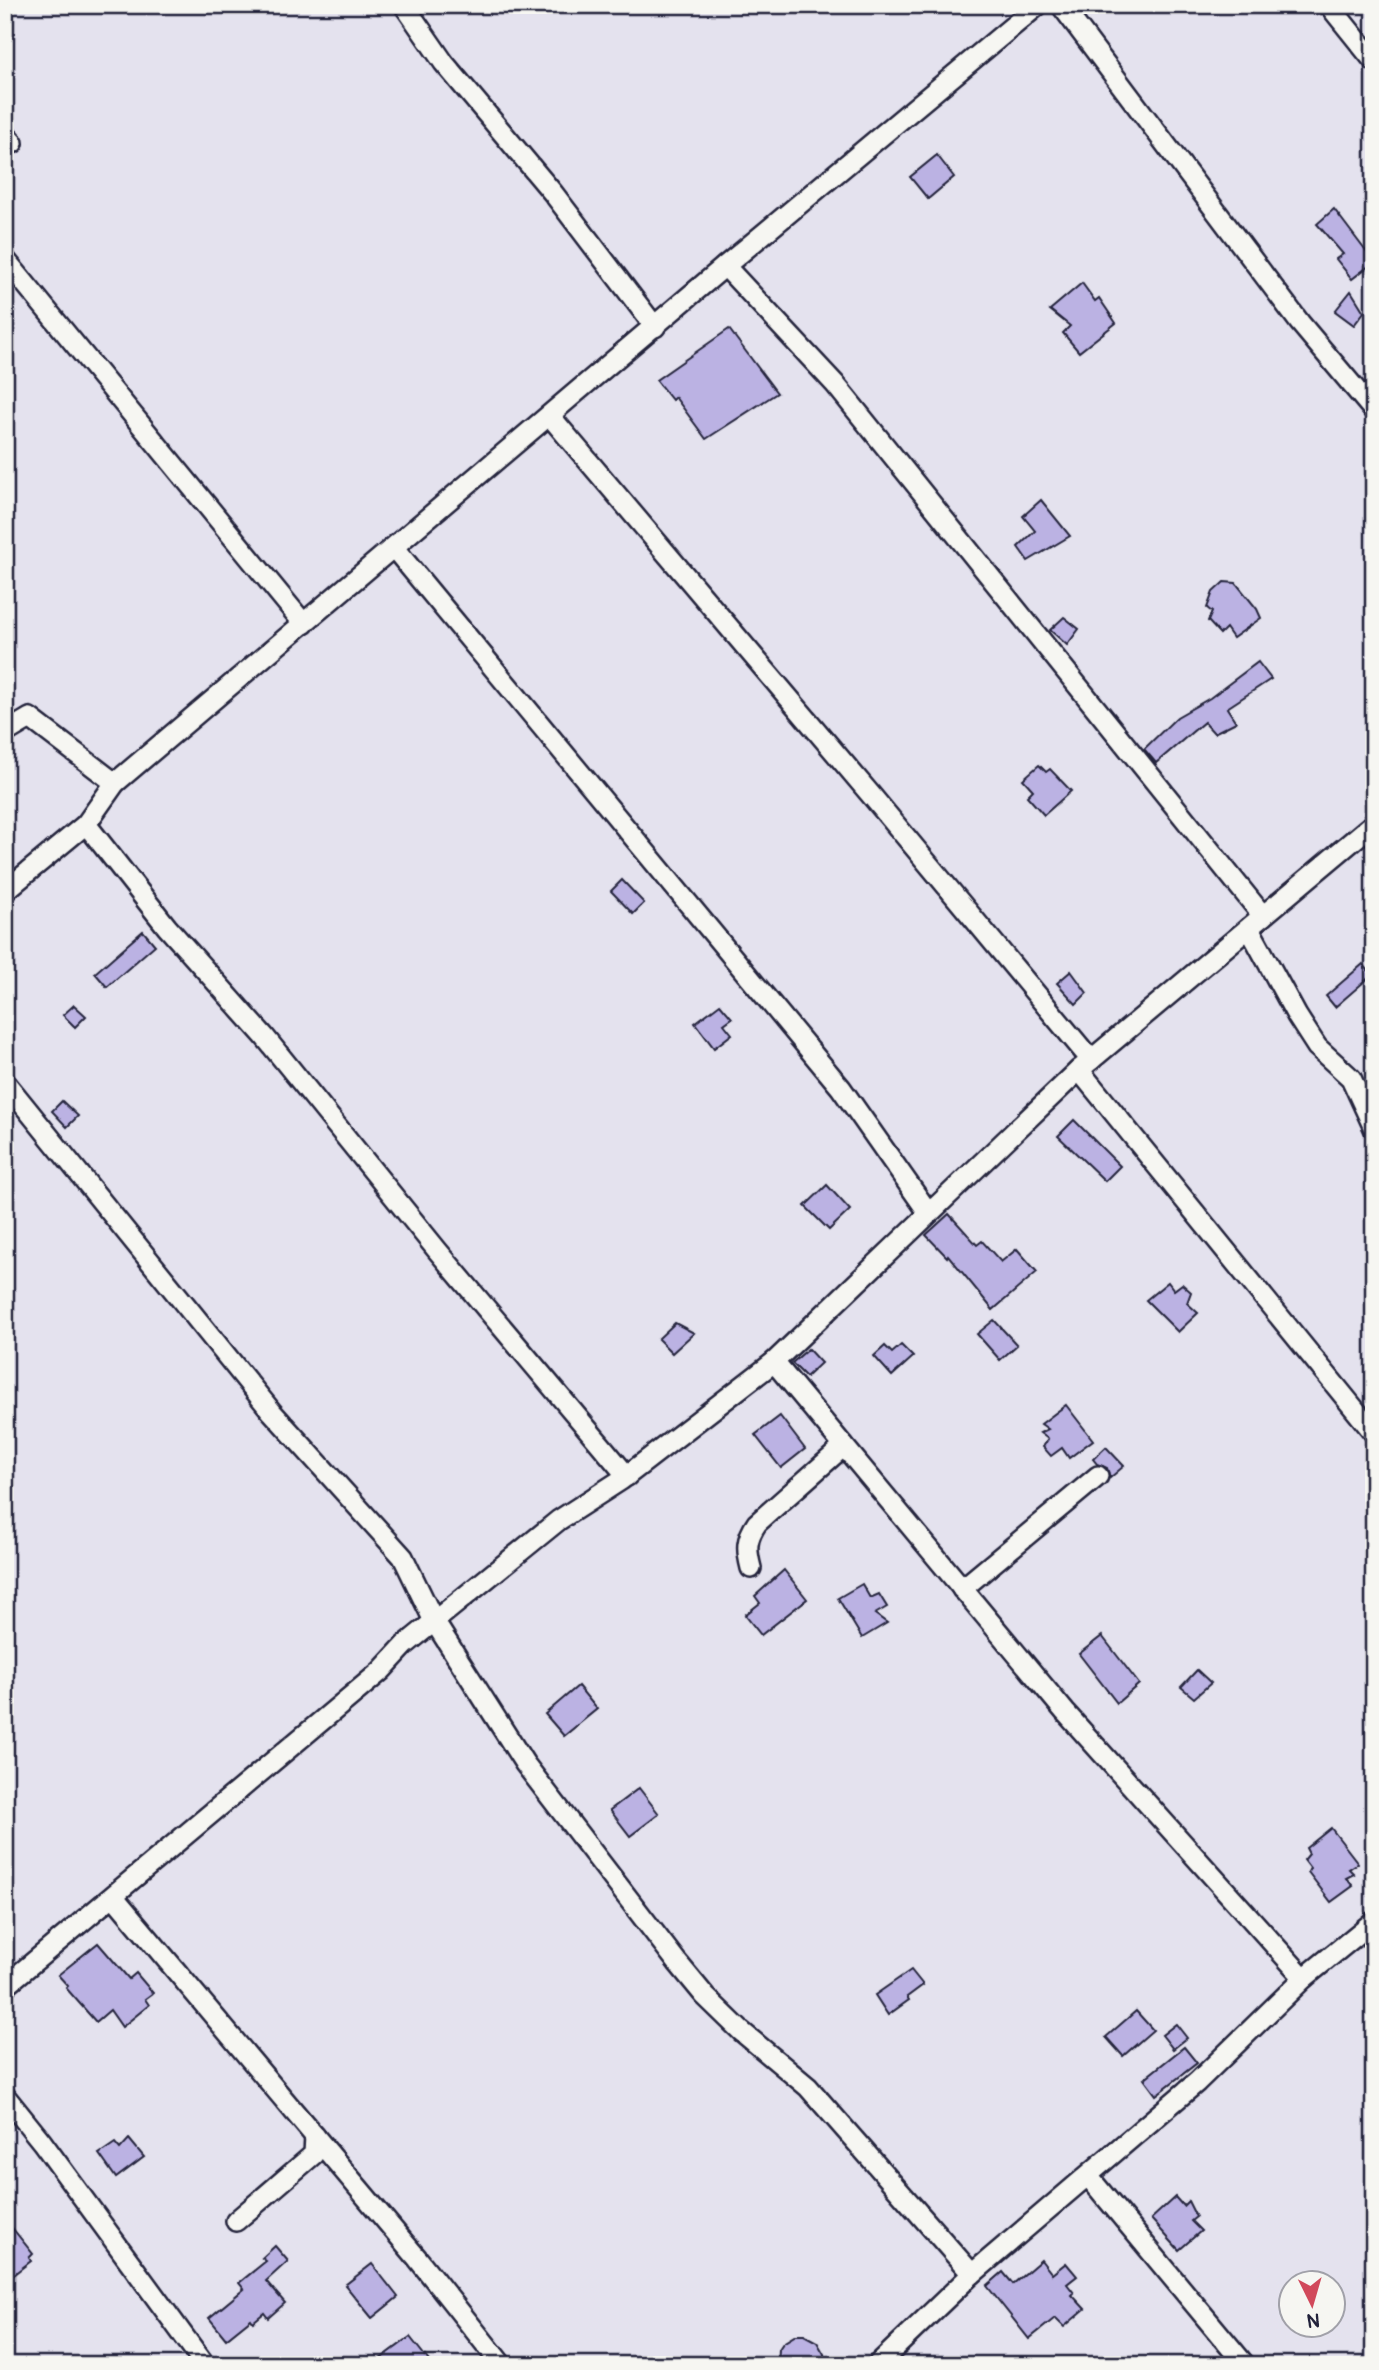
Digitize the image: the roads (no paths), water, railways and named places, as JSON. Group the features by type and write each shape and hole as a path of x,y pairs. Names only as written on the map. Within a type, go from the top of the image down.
{"street":[{"path":"404,5 444,63 569,212 655,327"},
{"path":"5,891 86,824 116,783 725,266 1038,5"},
{"path":"1060,5 1300,323 1374,411"},
{"path":"1328,5 1374,61"},
{"path":"5,259 304,624"},
{"path":"725,266 835,384 1256,922 1297,1016 1317,1047 1351,1078 1374,1128"},
{"path":"550,416 871,795 1374,1433"},
{"path":"394,548 841,1088 928,1212"},
{"path":"5,733 30,718 116,783"},
{"path":"5,1986 381,1671 405,1645 434,1621 559,1520 626,1476 774,1362 928,1212 1085,1065 1374,823"},
{"path":"86,824 167,927 264,1036 437,1250 626,1476"},
{"path":"5,1082 272,1412 403,1557 434,1621 525,1764 677,1962 705,1996 741,2031 808,2087 972,2274"},
{"path":"774,1362 1065,1712 1304,1978"},
{"path":"751,1567 746,1548 749,1535 757,1523 844,1446"},
{"path":"961,1589 1098,1476"},
{"path":"114,1897 418,2259 502,2365"},
{"path":"877,2365 972,2274 1197,2082 1304,1978 1374,1921"},
{"path":"5,2096 43,2142 205,2365"},
{"path":"236,2221 314,2154 315,2136"},
{"path":"1088,2176 1245,2365"}]}
